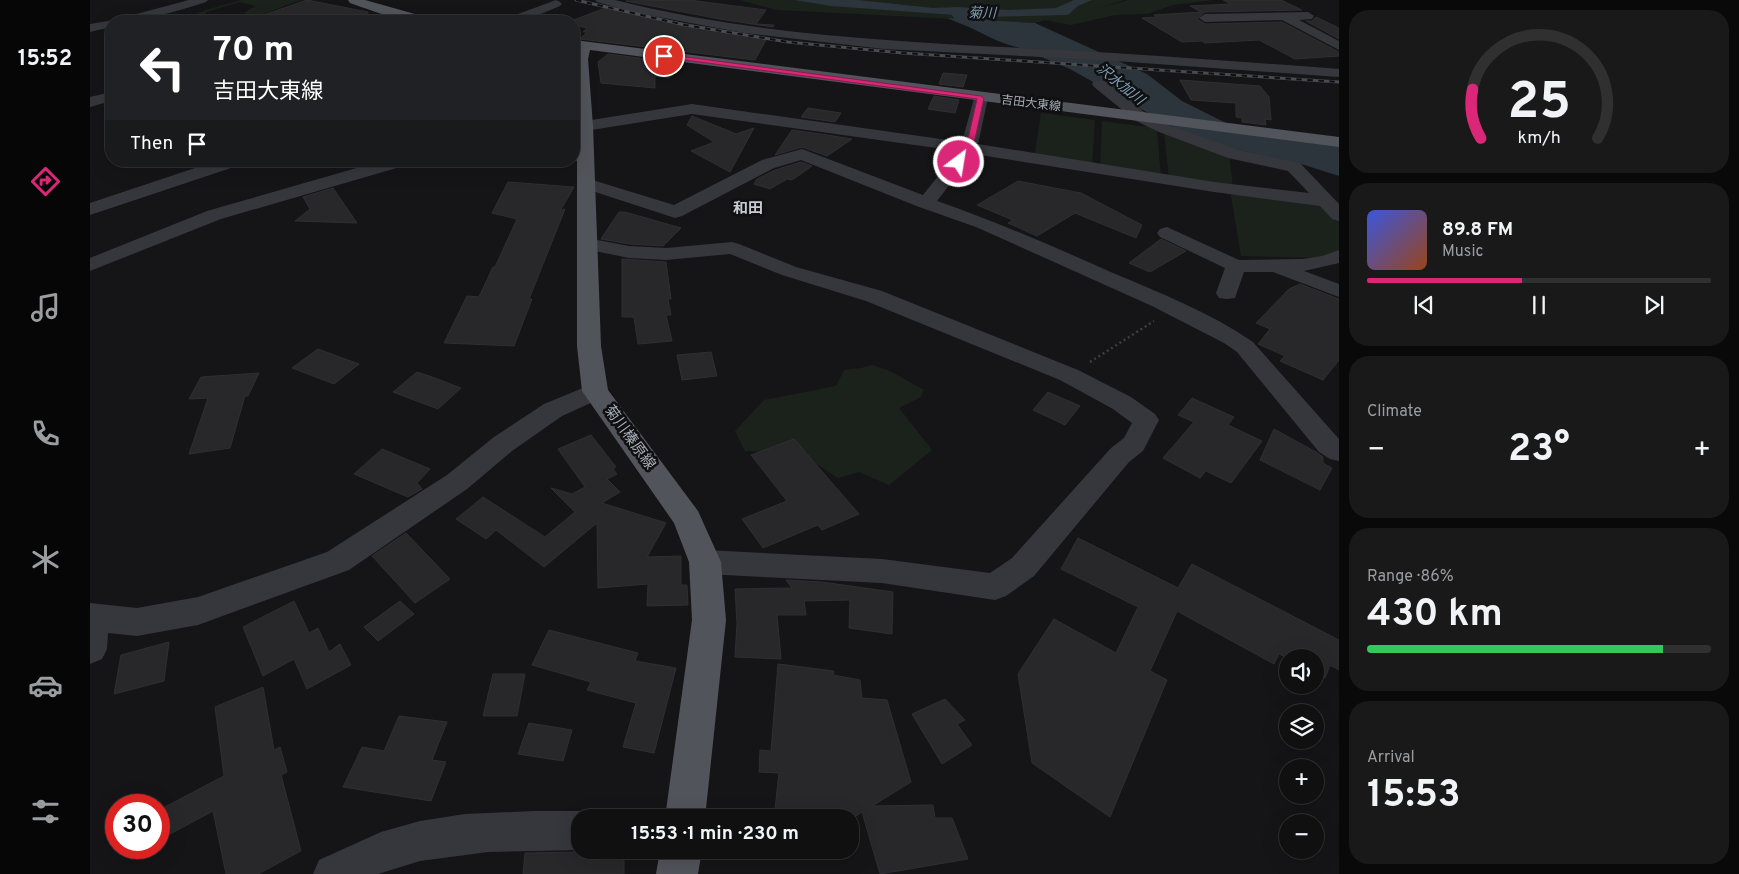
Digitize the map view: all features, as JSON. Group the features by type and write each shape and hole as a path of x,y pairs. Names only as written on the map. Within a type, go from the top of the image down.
{"main road":[{"path":"354,0 401,15"},
{"name":"吉田大東線","path":"580,45 981,98 1339,142"},
{"name":"菊川榛原線","path":"580,52 585,126 581,165 587,244 589,346 595,391 687,519 705,562 709,620 686,809"},
{"path":"677,874 680,859"}],"street":[{"path":"173,15 202,0"},
{"path":"601,0 632,8 744,29 884,45 1038,52 1339,73"},
{"path":"527,15 556,4"},
{"path":"1261,4 1339,46"},
{"path":"1205,18 1308,16"},
{"path":"744,29 749,23 754,22 845,28"},
{"path":"90,28 105,24"},
{"path":"1099,84 1147,119 1165,129 1234,154 1294,167 1339,215"},
{"path":"90,102 105,98"},
{"path":"926,203 970,148 981,98"},
{"path":"585,126 692,109 970,148 1214,187 1325,202"},
{"path":"581,165 675,212 768,164 802,154 926,203 983,222 1174,308 1232,338 1244,347 1328,445 1339,452"},
{"path":"90,209 216,167"},
{"path":"90,265 214,215 379,167"},
{"path":"1167,233 1236,266 1307,264 1339,256"},
{"path":"587,244 629,252 666,254 732,248 788,271 874,296 1069,376 1122,403 1146,420 1134,444 1120,456 1023,567 995,587 882,571 705,562"},
{"path":"1270,265 1339,291"},
{"path":"1227,293 1236,266"},
{"path":"91,628 198,611 338,561 458,482 503,444 553,410 595,391"},
{"path":"333,874 395,847 455,834 522,829 571,831"}],"path":[{"path":"1069,376 1174,308"}],"shaded area":[{"path":"241,0 304,0 262,15 247,15 244,13 255,6 240,2 206,12 206,15 193,15"},
{"path":"739,0 1125,0 1095,9 1128,0 1213,0 1173,5 1147,14 1115,15 1071,25 1045,20 1035,23 778,10"},
{"path":"1041,113 1095,120 1092,167 1034,159"},
{"path":"1102,121 1157,128 1161,178 1100,169"},
{"path":"1164,133 1229,153 1233,188 1169,179"},
{"path":"1230,190 1321,203 1339,220 1339,251 1328,258 1241,256"},
{"path":"872,365 890,371 924,390 921,397 899,408 932,450 889,485 859,472 838,478 800,453 745,451 735,431 764,400 836,386 844,370"}],"water":[{"name":"菊川","path":"795,0 858,0 933,8 957,7 1009,10 1056,8 1074,0 1092,0 1078,6 1068,15 982,17 831,6"},
{"path":"947,18 1035,23 1147,74 1182,101 1238,129 1339,158 1339,176 1301,164 1234,149 1182,132 1070,69"}],"building":[{"path":"307,0 368,12 368,15 264,15"},
{"path":"689,0 766,10 756,24 774,25 773,27 725,20 626,1"},
{"path":"1223,0 1281,0 1302,10 1205,12 1197,19 1205,24 1282,22 1339,52 1339,56 1295,59 1259,40 1205,43 1202,41 1182,42 1142,18 1157,17 1154,15 1201,12 1190,6 1231,4"},
{"path":"608,7 632,14 767,38 755,60 580,39 587,32 583,32 587,28 580,26 580,18"},
{"path":"1316,17 1339,28 1339,39 1306,21 1312,21"},
{"path":"608,54 684,64 669,78 655,76 655,88 601,83 598,62"},
{"path":"943,73 967,75 963,87 939,84"},
{"path":"1180,80 1260,86 1269,97 1271,120 1265,119 1266,125 1242,122 1242,118 1236,117 1236,103 1191,100"},
{"path":"934,96 959,100 955,113 928,109"},
{"path":"808,108 841,113 835,122 801,117"},
{"path":"692,116 736,134 754,128 730,172 691,151 714,142 687,125"},
{"path":"792,130 852,139 827,156 802,147 775,155"},
{"path":"801,162 812,166 792,180 787,179 770,189 754,184 757,179 775,170"},
{"path":"1018,181 1081,193 1142,225 1136,238 1075,213 1037,236 1008,223 1013,220 977,205"},
{"path":"508,182 574,187 560,211 565,209 529,299 532,299 514,346 444,343 467,296 479,297 517,219 492,213"},
{"path":"333,188 357,223 295,221 310,209 303,197"},
{"path":"619,212 681,228 663,246 629,244 601,239"},
{"path":"1161,239 1186,251 1150,272 1129,263"},
{"path":"622,259 666,262 671,299 668,299 671,315 666,315 672,341 638,344 634,317 622,317"},
{"path":"1300,284 1339,299 1339,360 1323,380 1280,361 1285,356 1258,344 1270,329 1256,323 1289,289"},
{"path":"318,349 359,364 334,384 292,368"},
{"path":"711,352 717,376 682,380 677,355"},
{"path":"417,372 461,388 438,409 393,392"},
{"path":"259,373 248,396 245,396 230,448 189,454 208,398 189,399 201,377"},
{"path":"1048,392 1080,406 1065,425 1033,410"},
{"path":"1192,398 1234,417 1228,425 1262,441 1231,483 1206,471 1200,478 1163,458 1194,422 1178,415"},
{"path":"1274,429 1316,452 1323,457 1323,463 1332,468 1320,490 1260,460"},
{"path":"591,435 616,467 613,469 617,474 607,479 620,492 602,503 666,523 647,557 681,556 681,585 687,585 688,605 647,606 648,584 598,588 597,523 544,567 496,530 486,539 456,519 483,497 545,537 575,512 551,488 572,494 585,487 558,449"},
{"path":"794,439 859,514 822,530 818,525 763,548 742,519 787,501 751,455"},
{"path":"382,449 430,469 417,483 422,489 408,497 354,474"},
{"path":"406,533 450,579 415,603 372,556"},
{"path":"1078,538 1178,588 1192,564 1339,640 1339,670 1330,665 1324,678 1324,649 1279,649 1279,654 1274,664 1177,611 1150,671 1167,680 1110,817 1032,763 1018,674 1054,619 1116,653 1138,607 1061,569"},
{"path":"786,580 822,582 893,592 892,634 849,628 850,600 804,601 806,615 777,615 781,659 735,657 737,623 735,589 792,588"},
{"path":"294,601 309,633 318,628 329,652 340,644 351,665 307,689 294,659 263,676 243,627"},
{"path":"400,601 414,614 378,641 364,627"},
{"path":"549,630 638,653 635,661 676,668 654,753 623,747 636,703 587,690 591,682 532,665"},
{"path":"169,642 164,681 114,694 121,655"},
{"path":"778,664 834,671 833,675 860,680 862,698 887,700 911,782 872,806 933,805 935,818 952,818 968,859 880,874 862,812 859,814 859,809 775,809 779,773 759,772 760,750 771,751"},
{"path":"493,674 525,674 517,716 483,716"},
{"path":"263,687 274,750 280,747 287,772 281,775 301,851 258,874 226,874 213,811 170,834 170,804 224,776 215,707"},
{"path":"945,699 965,720 957,724 972,745 942,764 912,714"},
{"path":"399,716 447,722 432,760 446,762 431,801 343,787 362,747 384,751"},
{"path":"529,723 572,730 563,761 518,754"},
{"path":"571,852 571,859 624,859 624,874 523,874 525,853"}],"waterway":[{"name":"沢水加川","path":"961,14 996,32 1028,43"},
{"path":"1265,147 1298,147 1339,152"}],"railway":[{"path":"576,0 685,25 788,42 903,53 1339,82"}],"district":[{"name":"和田","path":"748,209"}],"route":[{"path":"664,56 981,98 970,148 959,162"}]}
